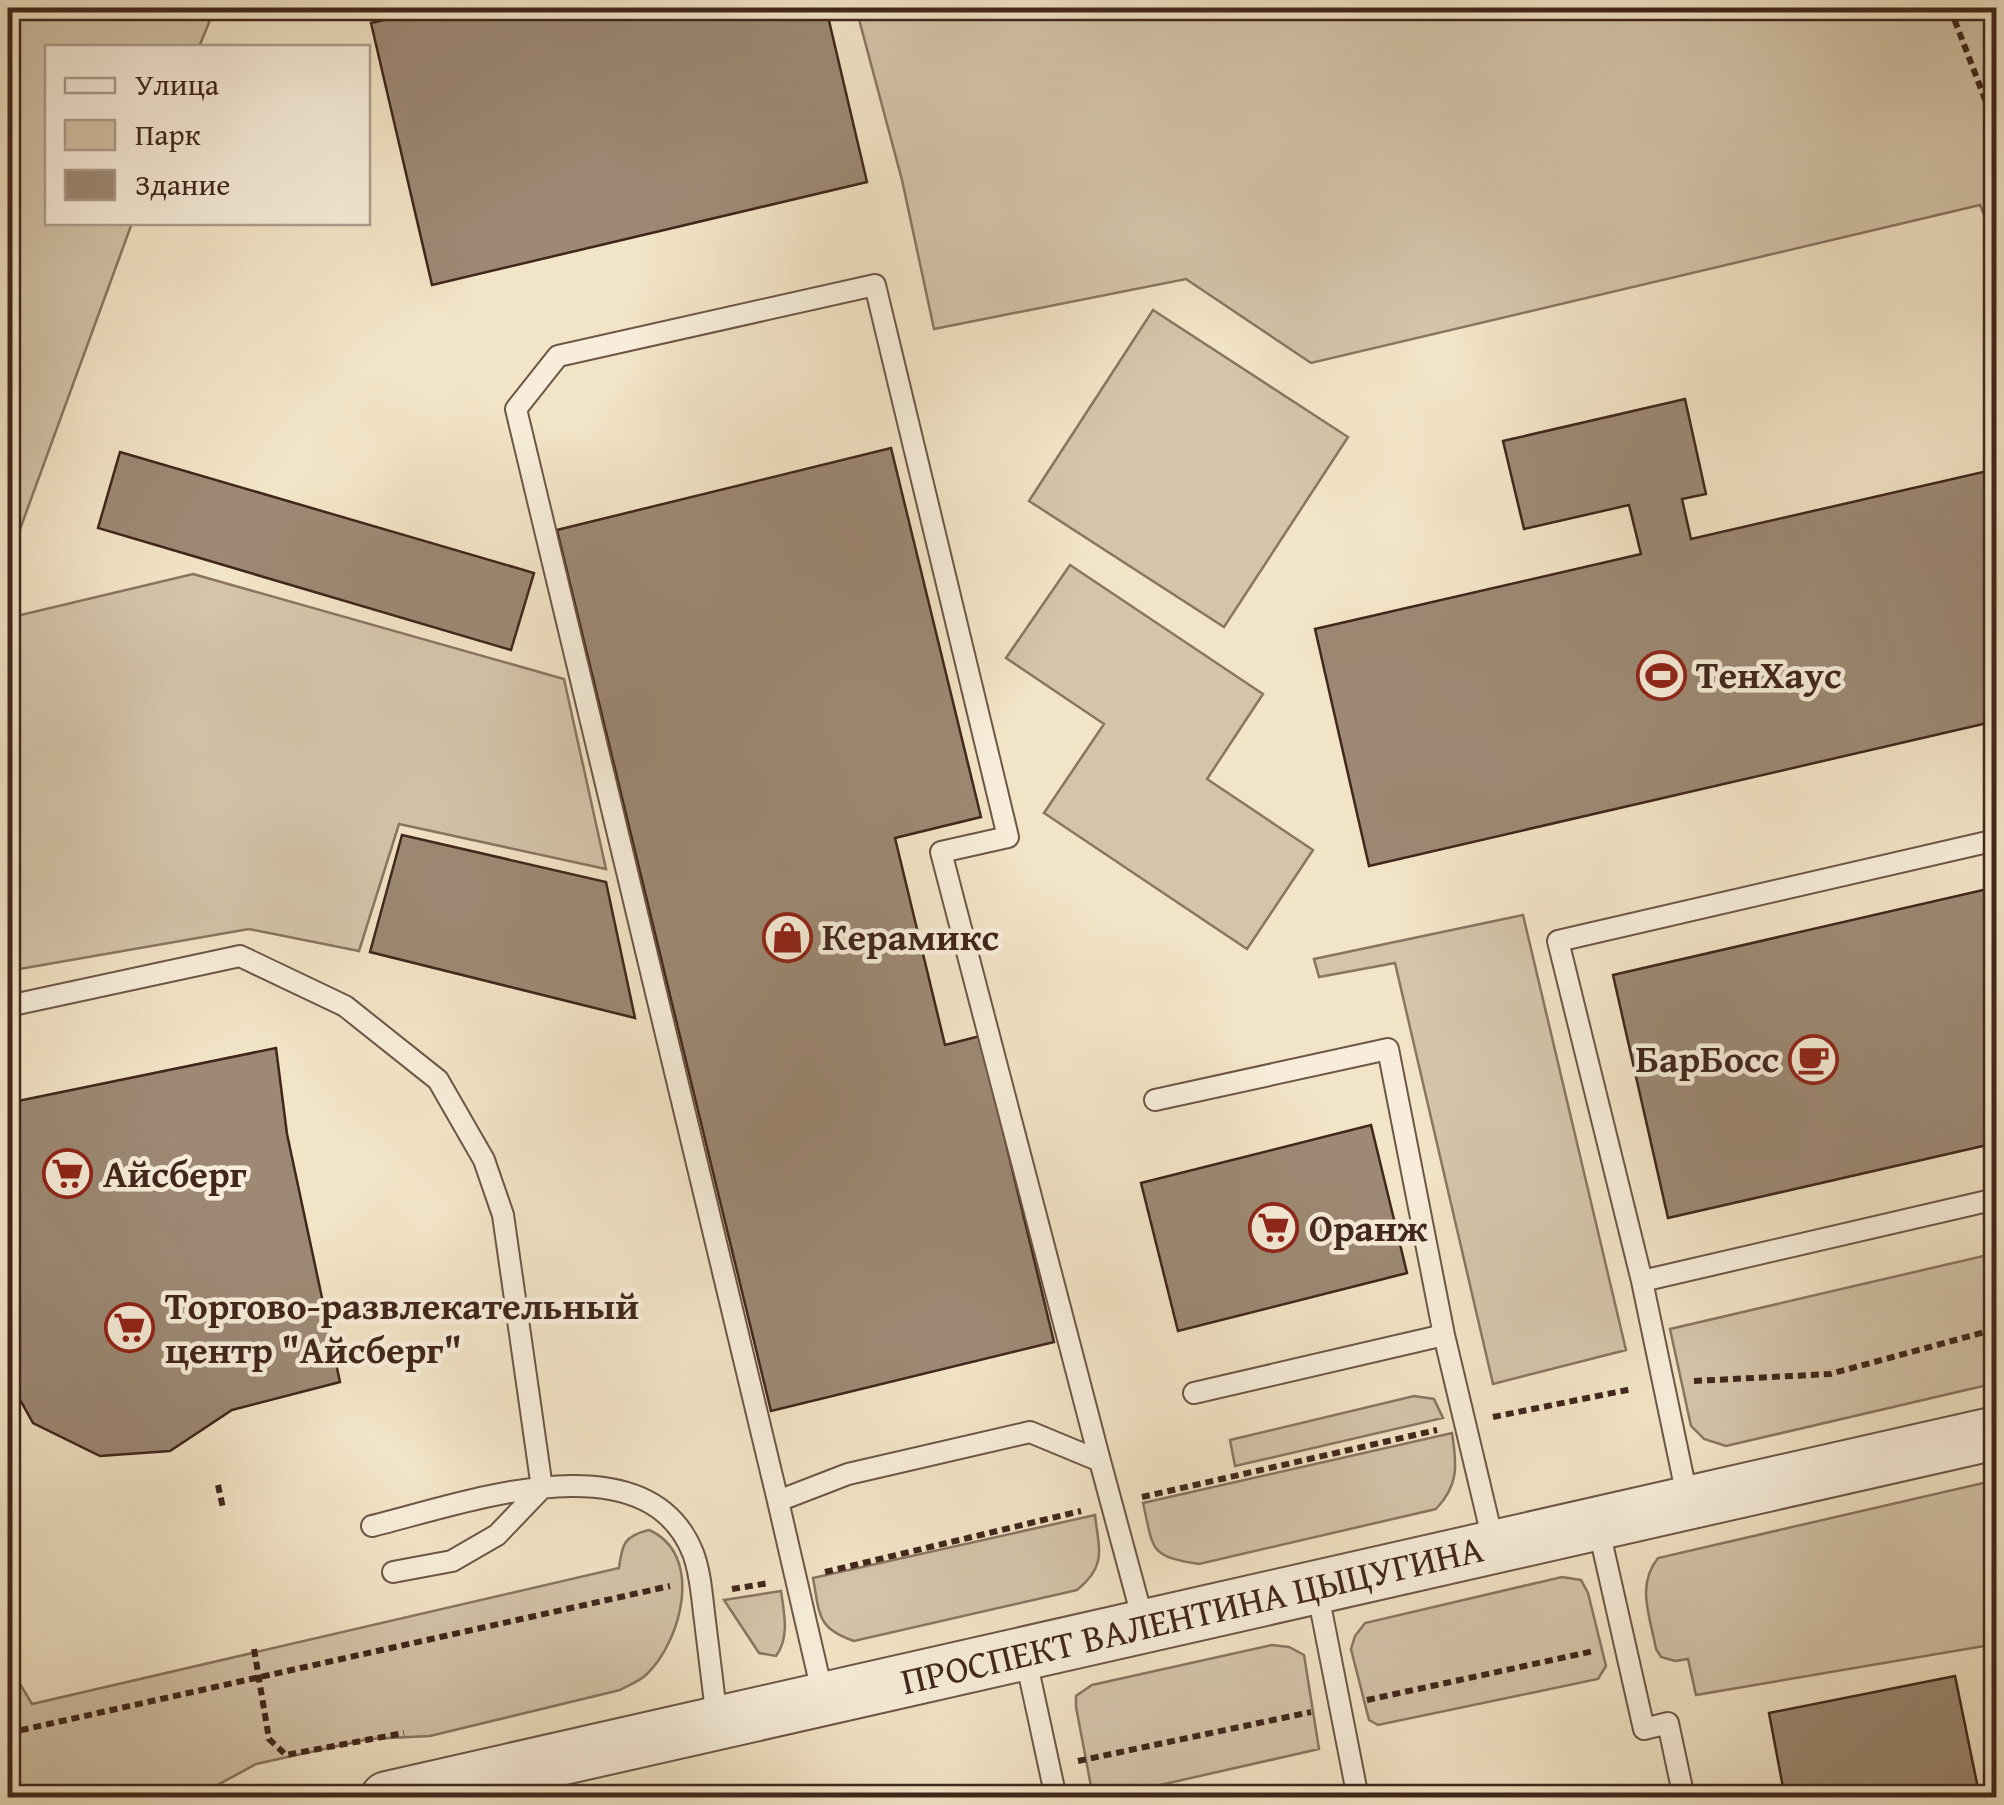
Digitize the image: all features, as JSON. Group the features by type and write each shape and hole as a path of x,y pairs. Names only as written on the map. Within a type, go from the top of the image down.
{"street":[{"name":"ПРОСПЕКТ ВАЛЕНТИНА ЦЫЦУГИНА","path":"387,1798 1996,1433"}],"lane":[{"path":"823,1698 516,409 558,356 875,285 1008,837 941,852 1145,1626"},
{"path":"1688,1503 1642,1281 1558,941 1996,840"},
{"path":"8,1006 240,956 345,1006 438,1080 484,1160 504,1215 542,1488"},
{"path":"1155,1100 1388,1049 1444,1335 1494,1547"},
{"path":"1642,1281 1996,1199"},
{"path":"1194,1393 1444,1335"},
{"path":"778,1501 848,1474 1030,1432 1100,1462"},
{"path":"372,1526 542,1488 583,1485 624,1490 658,1506 680,1527 694,1556 717,1722"},
{"path":"393,1572 452,1561 497,1535 542,1488"},
{"path":"1598,1524 1644,1729 1668,1724 1684,1798"},
{"path":"1317,1588 1358,1798"},
{"path":"1024,1653 1056,1798"}],"path":[{"path":"1950,8 1996,128"},
{"path":"1984,96 1996,91"},
{"path":"8,1733 676,1584 733,1589 796,1579 1465,1423 1664,1382 1830,1374 1996,1328"},
{"path":"218,1485 223,1508"},
{"path":"254,1649 269,1739 286,1755 404,1733"},
{"path":"634,1798 648,1792"}],"green space":[{"path":"8,8 215,8 200,45 45,45 45,225 131,225 8,562 8,150 12,111 8,112"},
{"path":"856,8 1996,8 1996,242 1980,205 1311,363 1186,279 934,329 902,180"},
{"path":"1153,310 1348,437 1224,627 1029,501"},
{"path":"1070,565 1263,694 1207,779 1313,850 1247,949 1044,813 1104,724 1006,658"},
{"path":"193,574 564,679 606,869 399,824 359,951 249,929 8,971 8,618"},
{"path":"1523,915 1626,1350 1493,1384 1395,963 1319,977 1314,959"},
{"path":"1996,1253 1996,1383 1726,1446 1704,1439 1691,1426 1670,1329"},
{"path":"1414,1396 1434,1399 1443,1418 1235,1466 1230,1440"},
{"path":"1452,1433 1454,1474 1449,1492 1436,1509 1199,1564 1170,1558 1152,1541 1143,1503"},
{"path":"1996,1480 1996,1644 1696,1695 1688,1659 1661,1657 1656,1649 1646,1590 1651,1568 1658,1558"},
{"path":"1095,1515 1099,1557 1093,1573 1077,1590 854,1641 826,1625 819,1610 813,1578"},
{"path":"649,1530 666,1542 677,1558 682,1598 678,1620 659,1659 644,1676 620,1690 430,1736 369,1739 256,1764 212,1788 170,1797 8,1795 8,1679 20,1684 32,1704 619,1568 626,1542"},
{"path":"1562,1577 1581,1580 1588,1593 1606,1666 1598,1679 1378,1725 1369,1720 1351,1649 1365,1623"},
{"path":"781,1591 783,1641 776,1656 759,1653 724,1600"},
{"path":"1272,1645 1289,1647 1304,1655 1319,1749 1093,1797 1076,1696 1092,1685"}],"building":[{"path":"436,8 826,8 867,182 432,285 371,23"},
{"name":"ТенХаус","path":"1685,399 1706,494 1682,499 1691,539 1996,469 1996,721 1369,866 1315,629 1641,554 1629,505 1524,529 1503,441"},
{"name":"Керамикс","path":"891,448 981,817 895,838 945,1045 980,1036 1054,1342 771,1411 557,530"},
{"path":"120,452 534,573 511,650 98,528"},
{"path":"402,835 606,882 635,1018 370,952"},
{"name":"БарБосс","path":"1996,887 1996,1143 1668,1218 1613,975"},
{"path":"276,1048 287,1134 340,1382 232,1410 170,1451 100,1456 33,1423 8,1378 8,1103"},
{"name":"Оранж","path":"1371,1125 1407,1273 1178,1331 1141,1183"},
{"path":"1955,1676 1980,1798 1785,1798 1769,1713"}],"place":[{"name":"ТенХаус","path":"1661,675"},
{"name":"Керамикс","path":"787,937"},
{"name":"БарБосс","path":"1814,1059"},
{"name":"Айсберг","path":"68,1174"},
{"name":"Оранж","path":"1274,1228"},
{"name":"Торгово-развлекательный центр \"Айсберг\"","path":"130,1328"}]}
